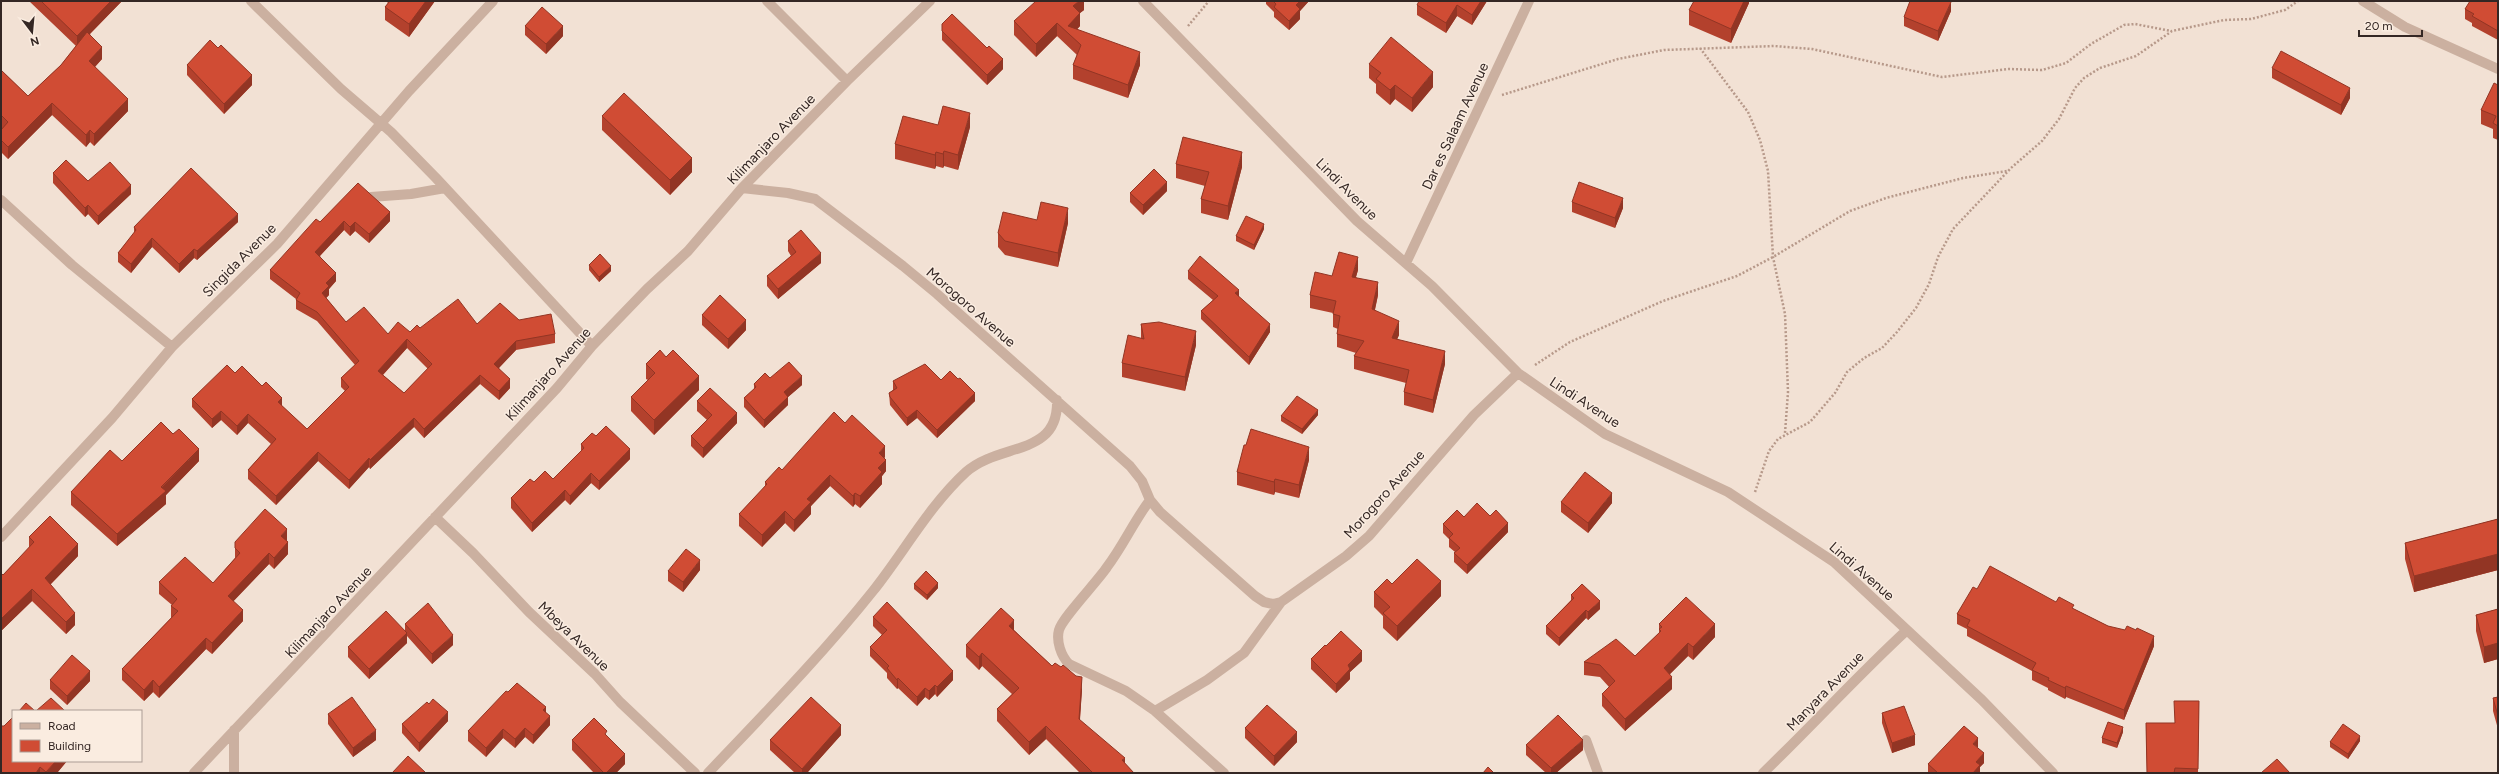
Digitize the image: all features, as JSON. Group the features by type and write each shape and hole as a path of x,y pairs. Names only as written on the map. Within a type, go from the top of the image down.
{"street":[{"path":"251,1 380,125 391,132 592,346"},
{"name":"Singida Avenue","path":"1,537 112,418 172,347 277,244 380,125 493,1"},
{"path":"767,1 847,81"},
{"name":"Kilimanjaro Avenue","path":"194,773 557,388 592,346 647,289 688,251 742,188 847,81 930,1"},
{"name":"Lindi Avenue","path":"1143,1 1357,221 1432,286 1521,375 1604,434 1728,492 1834,562 1982,700 2053,773"},
{"name":"Dar es Salaam Avenue","path":"1406,263 1529,1"},
{"path":"2362,1 2406,26 2498,69"},
{"path":"371,197 411,194 445,188"},
{"name":"Morogoro Avenue","path":"742,188 788,193 815,199 937,294 1130,466 1142,481 1150,500 1175,527 1255,596 1264,602 1282,602 1341,561 1369,536 1474,415 1521,375"},
{"path":"1,200 72,265 172,347"},
{"path":"708,773 811,663 868,597 949,489 966,472 986,458 1043,437 1054,424 1057,400"},
{"path":"1150,500 1108,567 1062,623 1058,637 1063,656 1069,664 1126,691 1155,711 1224,773"},
{"name":"Mbeya Avenue","path":"435,517 529,612 595,674 620,702 695,773"},
{"path":"1155,711 1207,680 1244,653 1282,602"},
{"name":"Manyara Avenue","path":"1763,773 1839,699 1865,669 1908,630"},
{"path":"234,730 234,773"},
{"path":"1586,740 1598,773"}],"path":[{"path":"1179,37 1209,1"},
{"path":"1482,100 1618,59 1664,50 1774,46 1812,49 1942,77 2009,69 2054,68 2124,25 2135,24 2172,31 2224,20 2257,18 2285,10 2298,1"},
{"path":"1750,506 1769,451 1778,439 1810,422 1835,392 1847,372 1864,358 1882,348 1897,332 1919,302 1929,284 1938,257 1953,229 2008,171 2042,141 2052,129 2075,88 2084,78 2100,68 2136,56 2172,31"},
{"path":"1700,48 1748,112 1760,140 1768,170 1771,195 1773,257 1785,314 1788,392 1785,434"},
{"path":"1521,375 1539,361 1570,342 1663,301 1737,276 1773,257 1822,227 1857,208 1886,198 1963,178 2008,171"}],"building":[{"path":"41,1 111,1 77,36"},
{"path":"390,1 426,1 409,24 385,7"},
{"path":"1036,1 1079,1 1073,6 1080,13 1068,26 1140,52 1128,85 1073,65 1081,45 1057,23 1036,44 1014,21"},
{"path":"1273,1 1300,1 1296,5 1300,9 1289,21 1274,7 1276,4"},
{"path":"1419,1 1481,1 1472,15 1457,5 1446,23 1417,5"},
{"path":"1694,1 1744,1 1731,29 1689,10"},
{"path":"1910,1 1951,2 1938,31 1904,17"},
{"path":"2470,1 2498,1 2498,31 2472,16 2474,14 2465,9"},
{"path":"542,7 563,26 546,44 525,26"},
{"path":"952,14 987,48 989,46 1003,59 987,75 942,31 942,24"},
{"path":"87,32 102,47 89,61 128,99 94,134 90,130 86,135 52,103 8,147 1,140 1,130 8,122 1,115 1,70 28,96 61,65"},
{"path":"1391,37 1433,72 1412,98 1395,85 1390,90 1376,79 1381,73 1369,64"},
{"path":"210,40 218,48 221,45 252,75 224,104 187,65"},
{"path":"2281,51 2350,88 2341,105 2272,68"},
{"path":"2494,83 2498,85 2498,126 2493,123 2496,116 2481,110"},
{"path":"624,93 692,158 670,180 602,116"},
{"path":"943,106 970,113 958,155 944,151 943,154 936,152 935,155 895,144 903,116 938,125"},
{"path":"1183,137 1242,152 1228,206 1201,199 1209,172 1176,164"},
{"path":"66,160 88,181 110,162 131,185 98,216 88,205 85,208 53,173"},
{"path":"191,168 238,214 197,251 194,249 179,264 152,238 131,264 118,253 136,230 134,227"},
{"path":"1154,169 1167,182 1143,205 1130,193"},
{"path":"1579,182 1623,198 1615,218 1572,202"},
{"path":"358,183 390,212 369,234 355,222 350,227 344,221 315,252 336,273 326,283 329,286 322,293 346,322 364,307 388,334 398,322 410,332 417,325 420,328 458,299 477,324 500,303 519,320 551,314 555,334 516,341 494,364 510,379 499,391 480,375 424,429 414,418 370,460 369,458 349,480 318,452 276,496 248,470 276,439 248,414 237,426 221,411 212,419 192,399 227,365 235,373 242,366 262,386 266,382 282,398 278,402 307,429 349,387 341,378 359,361 317,312 296,300 300,293 270,270 316,219 320,222","holes":["407,339 432,364 404,393 378,371"]},
{"path":"1041,202 1068,208 1058,253 1005,241 998,233 1003,212 1037,220"},
{"path":"1246,216 1264,224 1254,245 1236,236"},
{"path":"801,230 821,253 778,289 767,276 796,252 788,241"},
{"path":"1339,252 1358,257 1352,277 1378,282 1372,309 1399,321 1392,338 1445,351 1433,400 1404,392 1409,370 1354,356 1364,341 1337,334 1340,316 1333,314 1336,301 1310,295 1315,272 1332,276"},
{"path":"600,254 611,266 599,277 589,265"},
{"path":"1200,256 1239,290 1235,293 1270,324 1249,357 1201,311 1218,296 1188,271"},
{"path":"720,295 746,320 728,339 702,315"},
{"path":"1159,322 1196,331 1185,377 1122,363 1128,335 1144,339 1141,324"},
{"path":"660,350 666,357 673,350 699,376 654,420 631,397 655,373 646,364"},
{"path":"789,362 802,376 784,392 788,397 764,420 744,398 756,387 754,384 765,373 770,378"},
{"path":"925,364 941,380 950,371 958,379 960,378 975,393 937,430 917,410 907,418 890,397 889,393 897,388 893,381"},
{"path":"710,388 737,413 703,448 691,436 712,415 697,401"},
{"path":"1297,396 1318,410 1302,429 1281,416"},
{"path":"834,412 845,423 852,415 885,446 879,453 886,460 878,468 882,472 860,496 855,493 853,496 830,475 807,499 811,502 794,520 785,511 762,535 739,514 767,484 765,482 779,467 782,470"},
{"path":"161,422 173,434 179,429 199,449 161,487 166,491 117,534 71,492 110,450 122,461"},
{"path":"606,426 630,449 599,481 591,473 570,496 565,490 532,523 511,498 530,479 534,482 545,471 553,479 584,448 581,444 592,433 596,436"},
{"path":"1251,429 1309,447 1299,485 1275,479 1274,482 1237,472 1244,445 1246,445"},
{"path":"1585,472 1612,493 1588,523 1561,502"},
{"path":"1477,503 1490,516 1496,510 1508,523 1467,565 1454,553 1460,548 1449,538 1453,534 1443,524 1457,510 1464,517"},
{"path":"265,509 287,529 281,536 288,542 274,558 269,553 228,596 243,610 212,643 206,638 159,687 153,680 144,690 122,669 178,611 171,606 177,599 159,582 185,557 213,583 240,553 235,548 235,542"},
{"path":"50,516 78,544 45,578 75,613 66,622 32,589 1,619 1,573 3,575 34,542 29,537"},
{"path":"2498,519 2498,554 2414,576 2405,543"},
{"path":"686,549 700,560 683,582 668,571"},
{"path":"1417,559 1441,581 1397,626 1383,613 1390,607 1374,592 1387,579 1392,584"},
{"path":"1990,566 2056,602 2059,597 2074,605 2072,608 2108,626 2125,630 2127,626 2136,630 2137,628 2154,636 2124,710 2048,680 2049,678 2032,670 2036,663 1967,626 1970,620 1957,614 1973,587 1977,589"},
{"path":"926,571 938,583 927,595 914,584"},
{"path":"1582,584 1600,601 1588,612 1586,610 1559,638 1546,626 1574,598 1571,595"},
{"path":"1686,597 1715,624 1693,647 1688,643 1664,668 1672,677 1625,719 1602,694 1615,681 1600,665 1584,662 1616,639 1635,656 1661,631 1659,629 1662,627 1659,624"},
{"path":"887,602 953,671 937,687 935,685 929,691 925,688 917,697 898,678 897,680 887,668 889,666 870,647 887,630 873,617"},
{"path":"428,603 453,635 432,654 405,624"},
{"path":"1001,608 1014,620 1009,626 1052,666 1055,663 1061,667 1063,665 1076,676 1082,677 1079,719 1125,758 1122,760 1134,773 1091,773 1092,772 1046,726 1029,742 997,709 1019,688 982,653 979,657 966,645"},
{"path":"2498,609 2498,643 2484,647 2476,615"},
{"path":"386,611 407,633 369,669 348,647"},
{"path":"1341,631 1362,651 1348,665 1350,669 1336,684 1311,659"},
{"path":"72,655 90,671 67,696 50,680"},
{"path":"517,683 546,707 543,710 550,716 533,735 525,728 515,739 503,729 486,748 468,731 506,691 508,692"},
{"path":"352,697 376,730 353,748 328,714"},
{"path":"811,697 841,725 802,769 770,740"},
{"path":"2498,697 2498,716 2493,698"},
{"path":"51,698 64,710 37,710"},
{"path":"433,699 448,712 419,743 402,724 427,702 429,704"},
{"path":"2174,701 2199,701 2198,769 2175,768 2174,773 2147,773 2146,723 2175,723"},
{"path":"26,703 34,710 20,710"},
{"path":"1267,705 1297,732 1274,756 1245,728"},
{"path":"1904,706 1915,735 1892,743 1882,713"},
{"path":"1558,715 1583,740 1551,768 1526,745"},
{"path":"12,718 12,762 55,762 46,772 40,767 36,773 1,773 1,726 4,726"},
{"path":"594,718 607,731 605,734 625,754 606,773 604,773 572,740"},
{"path":"2108,722 2123,727 2117,743 2102,738"},
{"path":"2343,724 2360,736 2348,754 2330,742"},
{"path":"1964,726 1978,738 1973,744 1984,753 1976,762 1980,765 1973,773 1938,773 1928,764"},
{"path":"408,756 426,773 392,773"},
{"path":"2277,759 2290,773 2261,773"},
{"path":"1488,767 1494,773 1483,773"}]}
